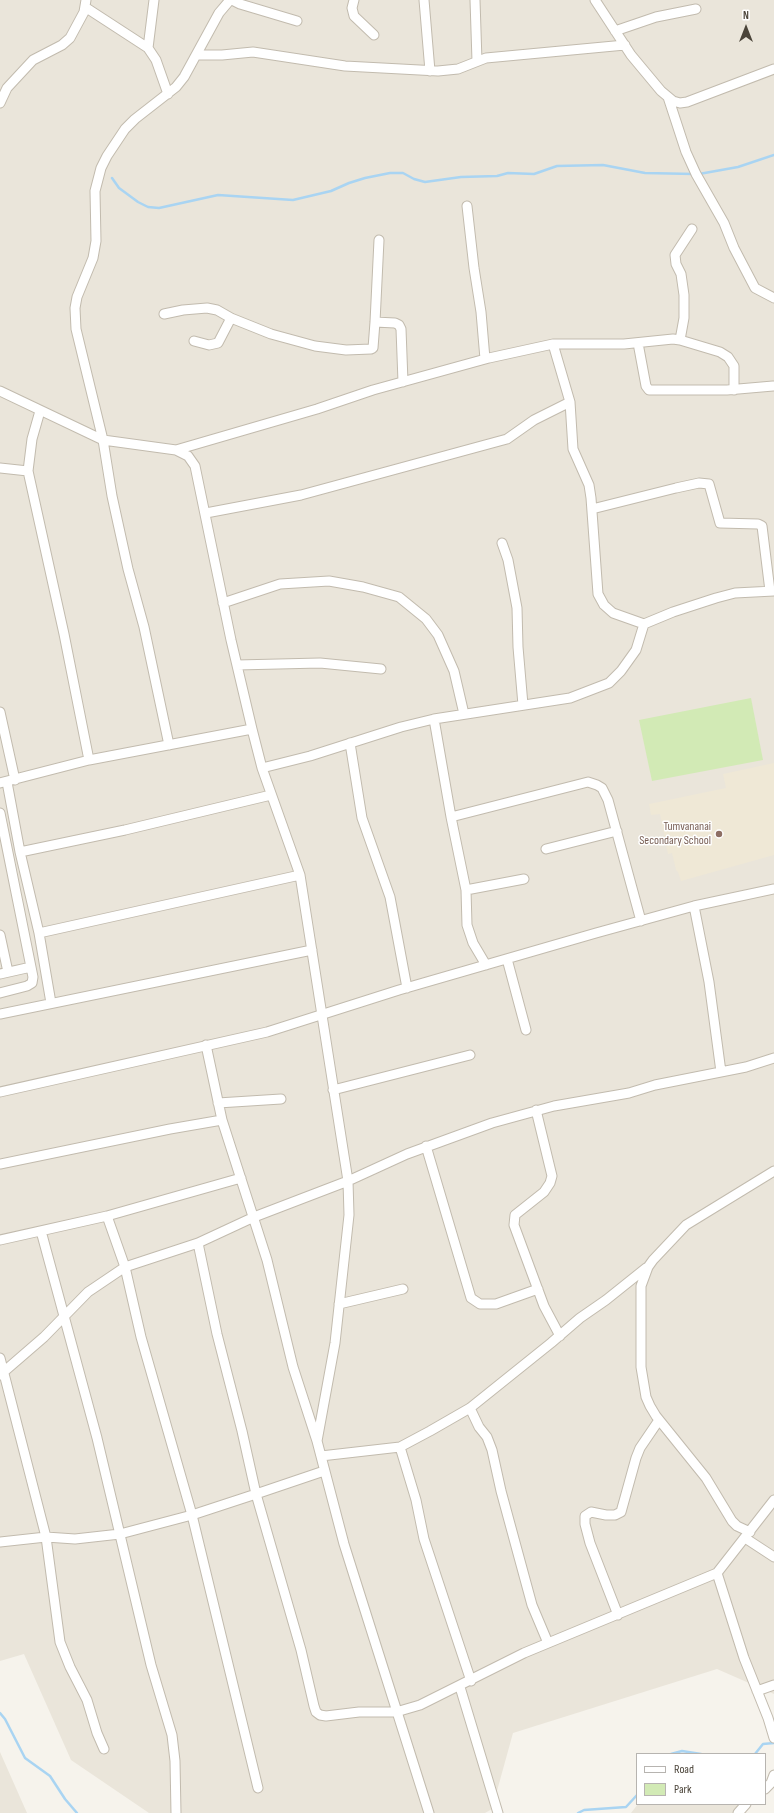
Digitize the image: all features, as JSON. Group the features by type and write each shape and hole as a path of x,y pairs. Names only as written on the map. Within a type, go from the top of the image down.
{"street":[{"path":"148,48 154,0"},
{"path":"169,745 144,627 128,569 112,496 103,440 74,316 77,297 95,249 94,201 96,186 104,162 115,142 135,118 168,94 184,77 198,55 219,13 231,0 297,21"},
{"path":"354,0 352,8 354,16 374,34"},
{"path":"424,0 430,71"},
{"path":"475,0 477,61"},
{"path":"595,0 625,46 668,97 691,163 724,223 734,248 755,288 774,298"},
{"path":"0,103 7,88 33,60 62,46 70,38 86,3 148,48 156,60 168,94"},
{"path":"615,31 656,18 696,9"},
{"path":"198,55 222,55 253,52 345,66 430,71 458,69 477,61 493,57 625,46"},
{"path":"668,97 680,103 687,102 774,69"},
{"path":"467,206 481,312 485,359"},
{"path":"680,340 684,318 684,295 681,274 676,264 675,255 692,229"},
{"path":"164,314 182,310 207,308 217,310 230,318 271,334 315,346 346,350 369,350 373,348 379,240"},
{"path":"194,341 208,345 218,343 230,318"},
{"path":"375,322 395,323 399,325 401,329 403,382"},
{"path":"176,450 238,433 403,382 485,359 553,344 638,343 673,339 680,340 720,352 728,356 734,366 734,390"},
{"path":"638,343 646,386 649,390 734,390 773,386"},
{"path":"553,344 570,402 573,450 588,485 592,509 597,588 601,601 613,613 644,624 673,612 735,593 772,591 762,526 758,524 720,523 709,484 699,484 676,488 592,509"},
{"path":"0,391 103,440 176,450 188,456 195,466 237,665 262,768 300,875 348,1181 349,1215 335,1343 317,1441"},
{"path":"206,513 301,494 494,443 514,435 534,420 570,402"},
{"path":"40,410 32,439 28,471 67,648 89,760"},
{"path":"0,468 28,471"},
{"path":"502,544 508,560 517,608 518,647 523,705"},
{"path":"224,603 280,584 328,581 363,587 399,597 426,619 438,635 454,672 464,714"},
{"path":"262,768 310,756 401,727 434,719 570,698 608,683 630,660 641,639 644,624"},
{"path":"237,665 320,663 381,669"},
{"path":"0,712 7,781 51,1004"},
{"path":"434,719 451,817 466,890 467,925 470,936 486,965"},
{"path":"7,781 89,760 252,729"},
{"path":"350,743 362,818 390,897 407,988"},
{"path":"451,817 588,782 602,788 608,800 641,921"},
{"path":"20,852 125,830 271,795"},
{"path":"0,813 2,831 33,977 32,983 0,993"},
{"path":"546,849 617,831"},
{"path":"38,933 300,875"},
{"path":"466,890 524,879"},
{"path":"0,1092 267,1032 407,988 694,906 774,889"},
{"path":"694,906 709,982 721,1072"},
{"path":"0,935 4,973 31,967"},
{"path":"0,1014 312,950"},
{"path":"507,959 526,1030"},
{"path":"206,1045 222,1120 267,1260 293,1367 317,1441 344,1544 429,1813"},
{"path":"333,1090 470,1055"},
{"path":"2,1374 44,1337 94,1287 125,1267 198,1243 254,1217 348,1181 426,1146 492,1123 536,1110 721,1072 774,1058"},
{"path":"218,1103 281,1099"},
{"path":"536,1110 552,1176 550,1183 544,1192 517,1212 514,1222 538,1289 560,1336"},
{"path":"0,1164 170,1129 222,1120"},
{"path":"426,1146 471,1298 480,1304 496,1304 538,1289"},
{"path":"321,1456 400,1447 470,1408 560,1336 580,1318 648,1267 686,1225 774,1171"},
{"path":"0,1240 108,1216 241,1178"},
{"path":"108,1216 125,1267 141,1337 192,1515 258,1788"},
{"path":"41,1231 63,1317 97,1438 151,1665 172,1735 175,1762 176,1813"},
{"path":"198,1243 217,1334 242,1431 256,1494 301,1650 316,1712 320,1715 326,1716 359,1712 396,1712 420,1705 460,1687 524,1653 717,1573 774,1500"},
{"path":"648,1267 641,1286 641,1367 646,1396 659,1420 706,1478 734,1524 774,1557"},
{"path":"339,1304 403,1289"},
{"path":"0,1358 2,1374 46,1537 60,1642 70,1667 87,1700 104,1750"},
{"path":"470,1408 479,1427 487,1437 492,1450 501,1491 530,1598 548,1643"},
{"path":"618,1615 590,1543 585,1524 585,1516 588,1512 615,1515 621,1512 640,1448 659,1420"},
{"path":"400,1447 416,1500 424,1539 471,1681"},
{"path":"0,1542 46,1537 75,1539 120,1534 192,1515 324,1471"},
{"path":"717,1573 744,1658 773,1735"},
{"path":"757,1691 774,1685"},
{"path":"460,1687 498,1813"},
{"path":"766,1788 771,1783 774,1775"},
{"path":"738,1813 745,1805"}],"shaded area":[{"path":"0,0 774,0 774,1694 717,1669 513,1733 492,1809 485,1813 149,1813 71,1760 24,1654 0,1661"},
{"name":"Tumvananai Secondary School","path":"774,763 774,855 681,881 676,870 672,853 668,854 660,814 651,815 649,804 726,788 723,774"},
{"path":"0,1752 27,1813 0,1813"},
{"path":"637,1805 736,1805 747,1813 631,1813"}],"green space":[{"path":"751,698 763,760 652,781 639,720"}],"waterway":[{"path":"699,174 738,167 774,155"},
{"path":"112,178 119,188 138,202 148,207 159,208 218,195 293,200 331,191 365,178 390,173 403,173 414,179 425,182 461,177 497,176 508,173 534,174 557,166 603,165 645,173 694,174"},
{"path":"0,1713 5,1719 25,1758 50,1776 65,1799 77,1813"},
{"path":"756,1753 763,1744 774,1743"},
{"path":"675,1753 682,1751 695,1753"},
{"path":"578,1813 584,1810 626,1807 636,1796"}],"place":[{"name":"Tumvananai Secondary School","path":"719,834"}]}
